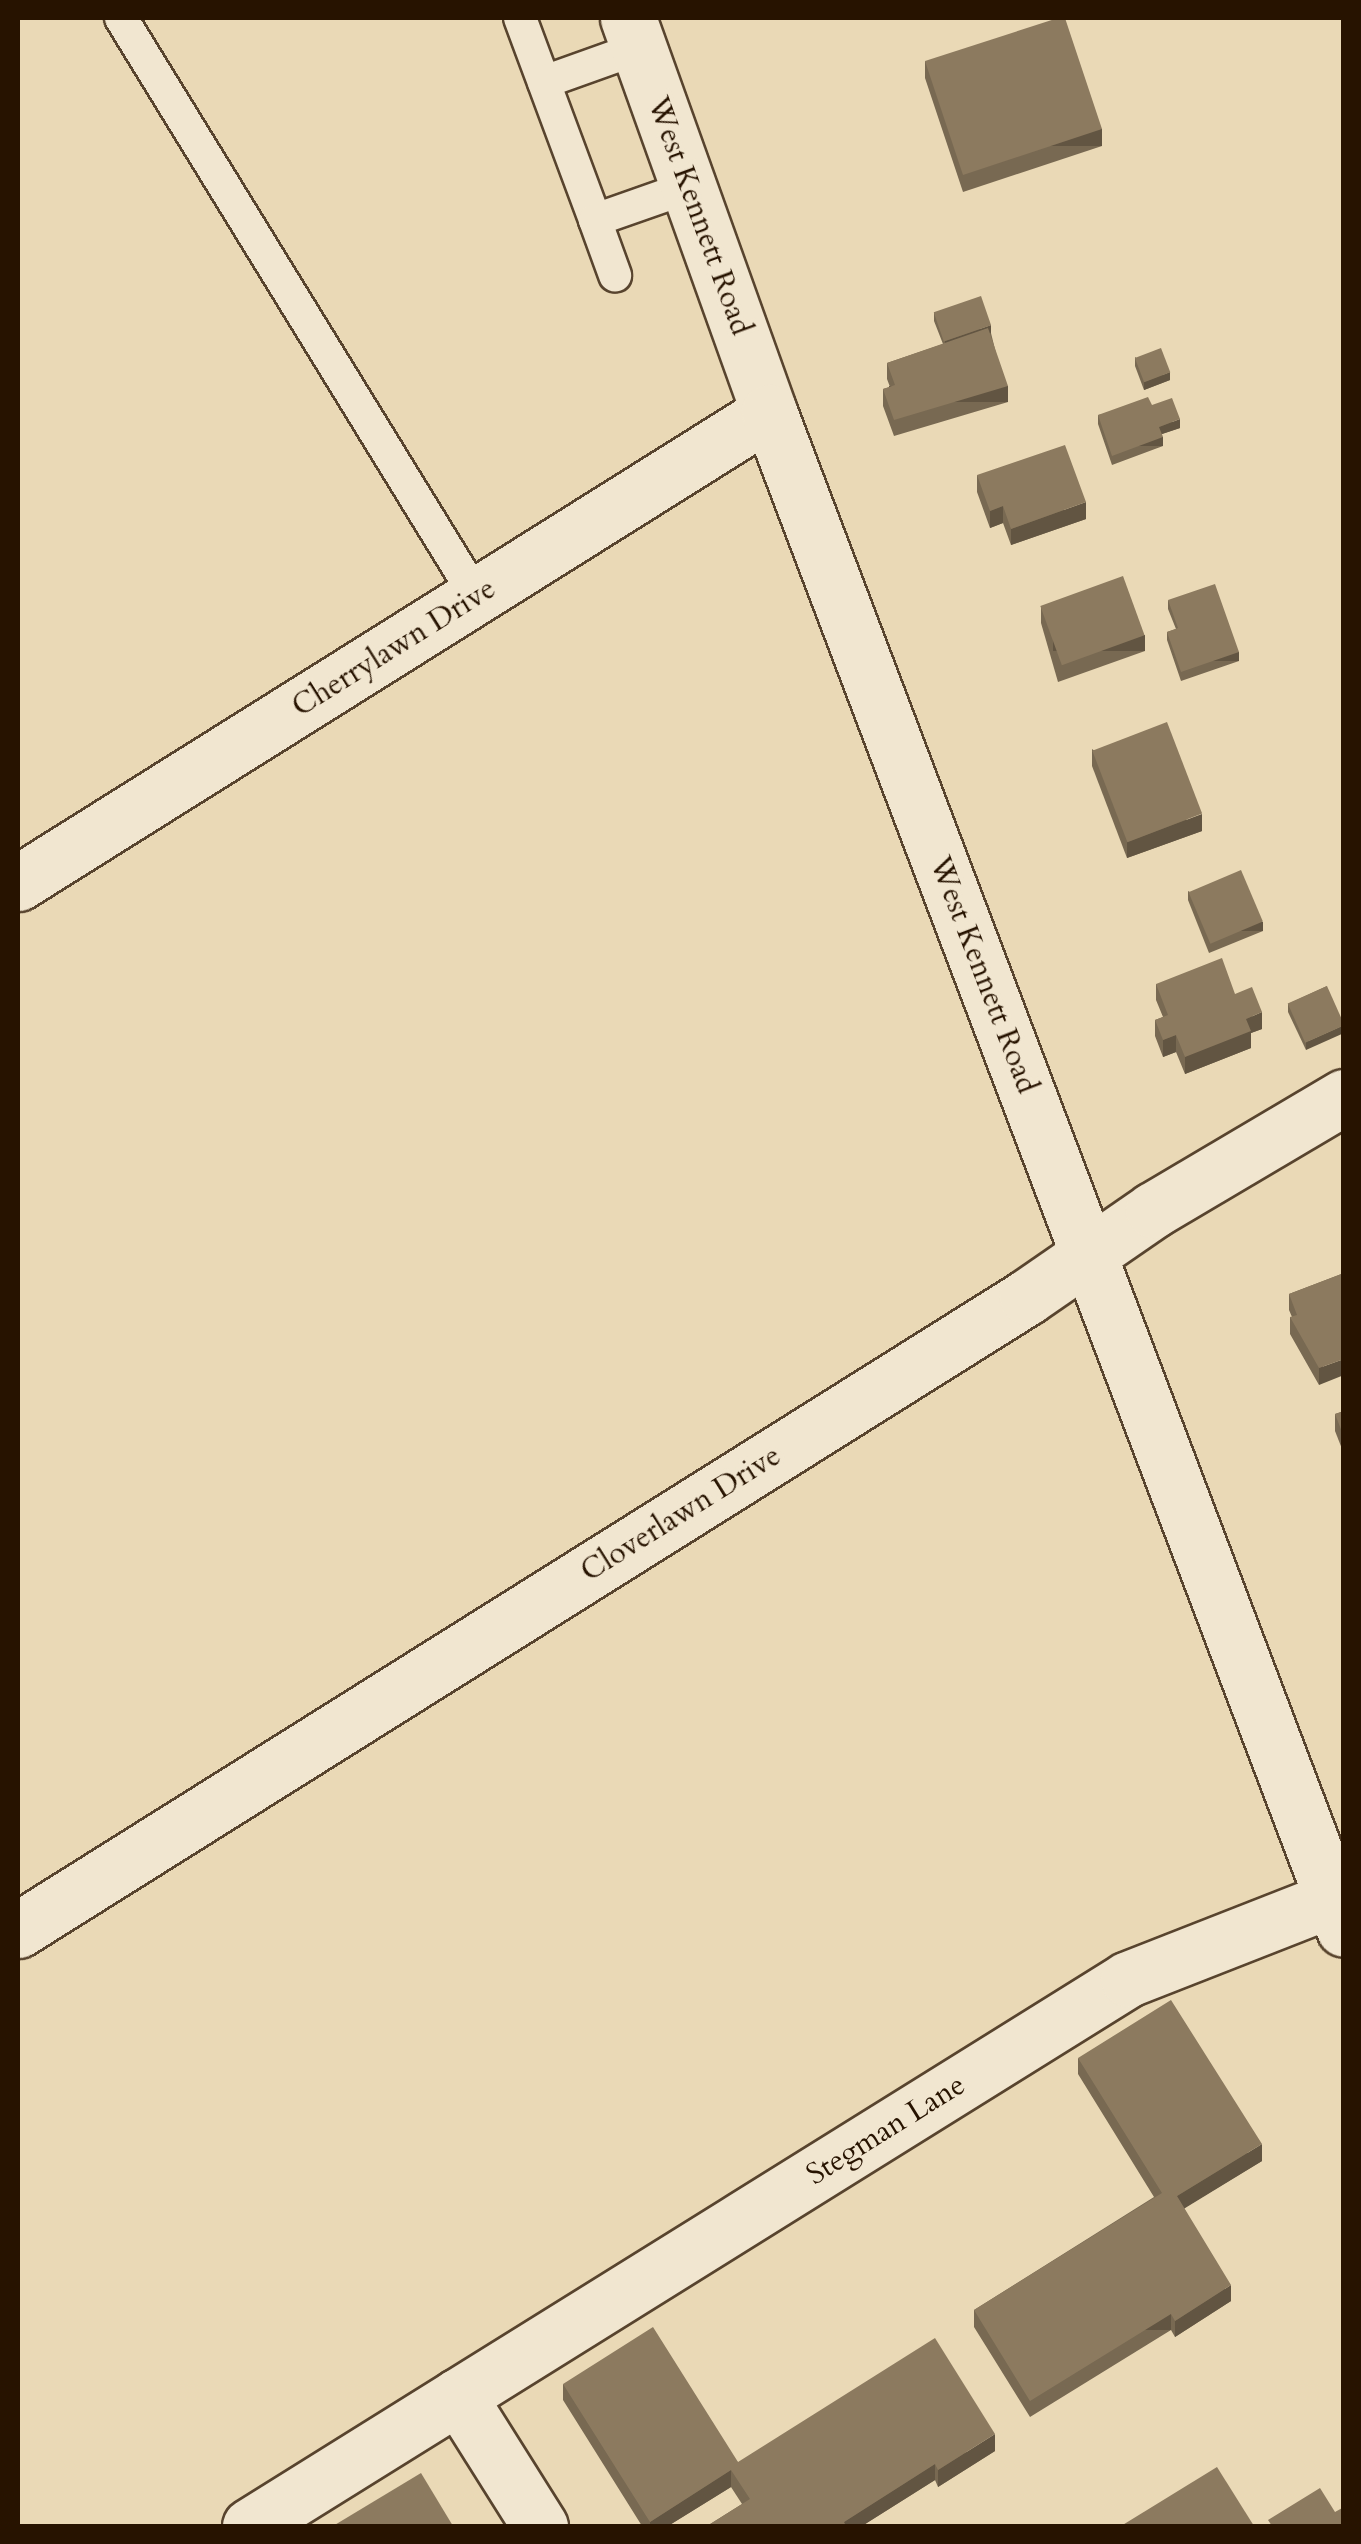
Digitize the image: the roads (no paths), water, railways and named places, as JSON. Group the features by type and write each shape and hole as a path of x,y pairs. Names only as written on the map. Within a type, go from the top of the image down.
{"street":[{"name":"West Kennett Road","path":"634,32 770,412 1338,1914"},
{"name":"Cherrylawn Drive","path":"18,883 770,412"},
{"name":"Cloverlawn Drive","path":"18,1930 1344,1097"},
{"name":"Stegman Lane","path":"250,2526 1128,1979 1338,1914"},
{"path":"458,2396 540,2526"}],"lane":[{"path":"120,18 476,596"},
{"path":"520,18 615,275"},
{"path":"544,82 634,32"},
{"path":"596,220 689,186"}]}
